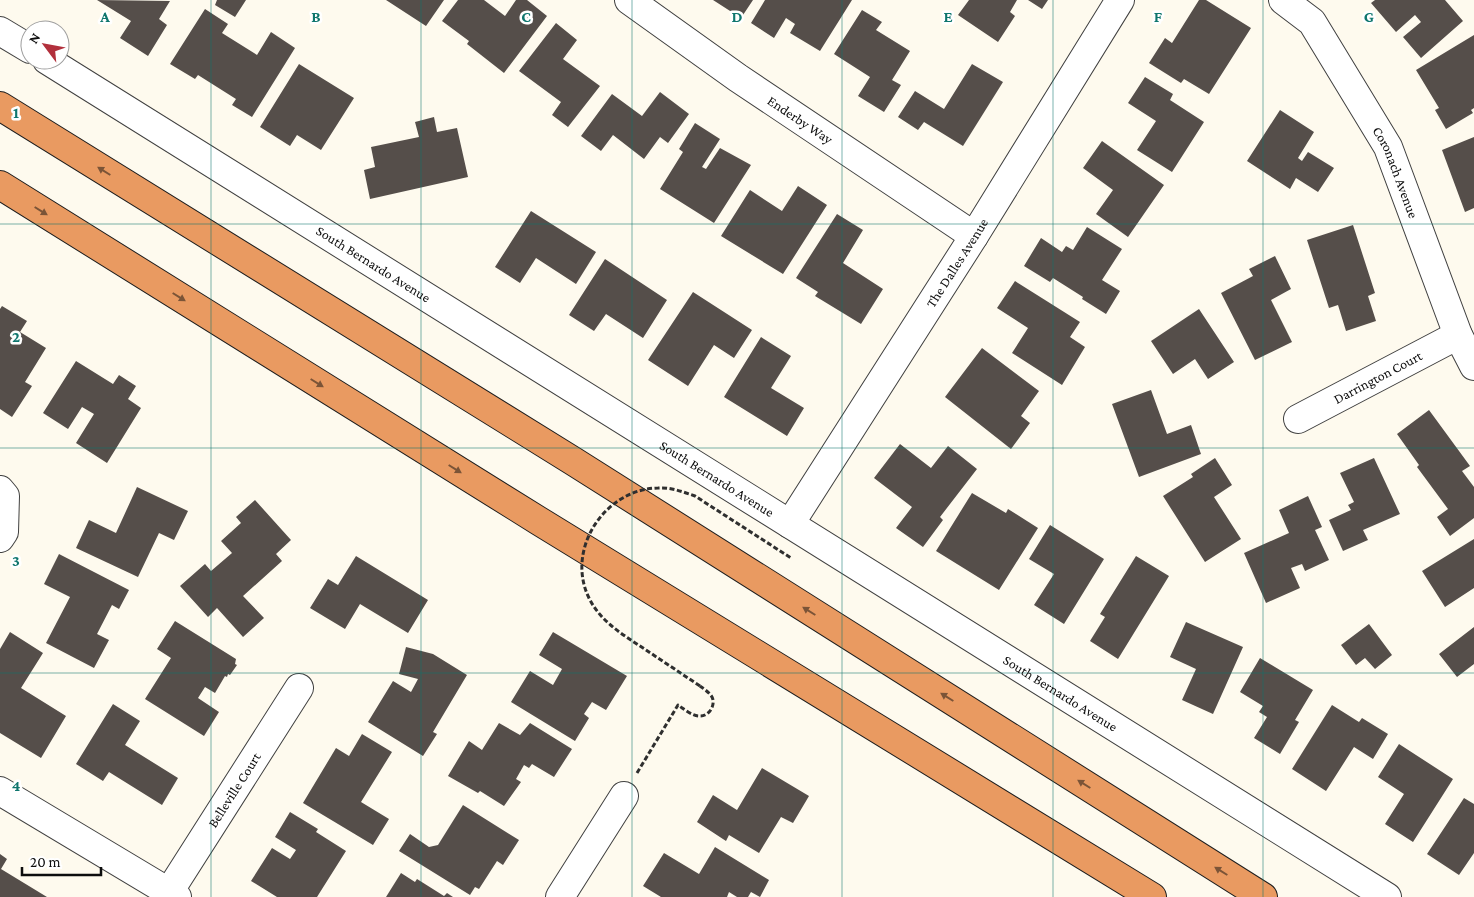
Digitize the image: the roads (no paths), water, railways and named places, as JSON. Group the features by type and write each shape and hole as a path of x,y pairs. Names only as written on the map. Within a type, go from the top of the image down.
{"highway":[{"path":"0,106 573,461 1263,897"},
{"path":"0,185 539,522 1152,897"}],"street":[{"name":"Enderby Way","path":"629,0 738,78 974,236"},
{"name":"The Dalles Avenue","path":"790,524 974,236 1120,0"},
{"name":"Coronach Avenue","path":"1283,0 1312,22 1388,147 1458,335 1474,366"},
{"path":"0,30 20,43"},
{"name":"South Bernardo Avenue","path":"63,70 1387,897"},
{"name":"Darrington Court","path":"1298,419 1458,335"},
{"path":"0,490 6,496 4,532 0,538"},
{"name":"Belleville Court","path":"173,895 299,688"},
{"path":"0,791 173,895"},
{"path":"560,897 624,796"}]}
